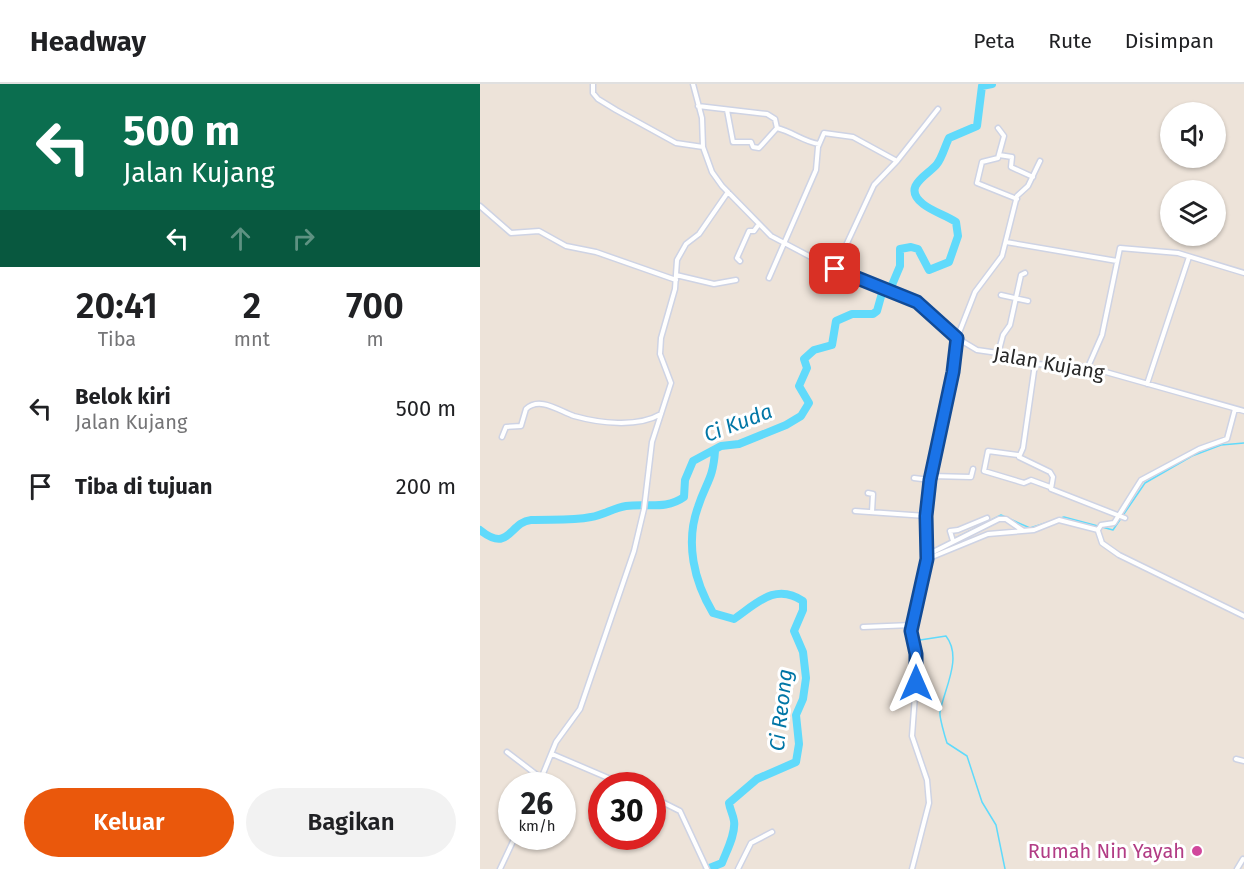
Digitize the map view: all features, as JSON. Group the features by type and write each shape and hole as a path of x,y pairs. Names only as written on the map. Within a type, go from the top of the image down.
{"street":[{"path":"593,84 593,93 598,99 616,110 676,143 703,147"},
{"name":"Jalan Kujang","path":"693,84 703,147 712,172 771,236 835,269 893,291 926,308 957,338 977,350 1035,364 1088,367 1244,411"},
{"path":"698,106 772,116 777,128"},
{"path":"835,269 874,185 897,161 938,109"},
{"path":"727,110 733,142 751,142 753,147 759,148 777,128"},
{"path":"777,128 794,133 808,142 819,144"},
{"path":"998,128 1004,136 999,155 995,160 982,162 977,183 1017,199"},
{"path":"769,278 816,170 819,144 824,133 853,137 897,161"},
{"path":"999,155 1012,158 1011,167 1033,177"},
{"path":"912,869 929,803 927,780 912,736 917,668 914,641 908,625 927,555 926,516 931,478 953,372 957,338 975,292 1000,260 1017,199 1033,177 1040,161"},
{"path":"544,772 562,732 580,709 585,698 622,593 645,509 650,451 671,379 662,362 661,338 673,299 677,260 681,250 699,234 728,192"},
{"path":"480,206 510,233 536,231 566,246 596,252 676,278 714,284 736,280"},
{"path":"740,261 737,258 744,239 759,224"},
{"path":"1006,242 1117,261"},
{"path":"1088,367 1102,335 1121,248 1189,257 1244,273"},
{"path":"1148,384 1189,257"},
{"path":"998,354 1003,335 1010,325 1020,277 1025,273"},
{"path":"1001,295 1028,302"},
{"path":"1018,455 1023,448 1035,364"},
{"path":"502,437 506,427 521,426 526,409 534,405 554,406 573,416 614,422 648,421 662,414"},
{"path":"927,555 991,533 1037,529 1061,520 1099,529 1114,523 1121,516 1141,480 1199,449 1227,439 1234,409"},
{"path":"1018,455 987,451 984,471 1024,483 1031,480 1121,516"},
{"path":"1018,455 1021,460 1050,472 1053,477 1050,487"},
{"path":"914,478 971,477 973,469"},
{"path":"868,493 873,494 872,512"},
{"path":"855,511 926,516"},
{"path":"952,539 951,531 1003,518 1022,531"},
{"path":"927,555 986,521"},
{"path":"1099,529 1102,543 1119,555 1244,616"},
{"path":"863,627 908,625"},
{"path":"507,752 533,772"},
{"path":"552,754 594,772"},
{"path":"1236,759 1244,761"},
{"path":"666,803 675,807 684,816 707,868"},
{"path":"738,869 751,843 772,832"},
{"path":"500,869 509,850"},
{"path":"1237,869 1243,859"}],"waterway":[{"name":"Ci Kuda","path":"480,530 498,539 504,538 518,526 531,520 584,518 626,506 656,505 677,501 684,497 685,480 693,461 721,446 739,444 786,425 801,416 809,403 799,386 807,368 804,359 814,350 832,345 836,321 852,314 873,314 877,311 882,293 892,285 900,266 900,249 911,247 918,249 929,270 949,262 958,236 956,222 923,204 914,192 915,186 939,161 949,138 977,126 982,86 992,84"},
{"path":"907,623 914,603 923,555 1001,515 1030,528 1064,517 1113,530 1145,483 1192,456 1221,445 1244,443"},
{"name":"Ci Reong","path":"707,869 722,863 732,837 734,821 729,803 757,779 796,762 799,744 796,715 803,699 806,678 803,652 794,631 803,610 803,601 793,596 775,594 766,597 734,619 713,613 706,601 696,575 692,534 698,507 713,468 715,451"},
{"path":"906,628 907,642 946,636 951,645 953,664 940,712 942,727 947,743 967,756 982,802 996,825 1005,869"}],"place":[{"name":"Rumah Nin Yayah","path":"1197,851"}],"route":[{"path":"835,269 917,302 957,338 953,372 930,480 926,516 927,559 911,631 916,654 916,683"}]}
